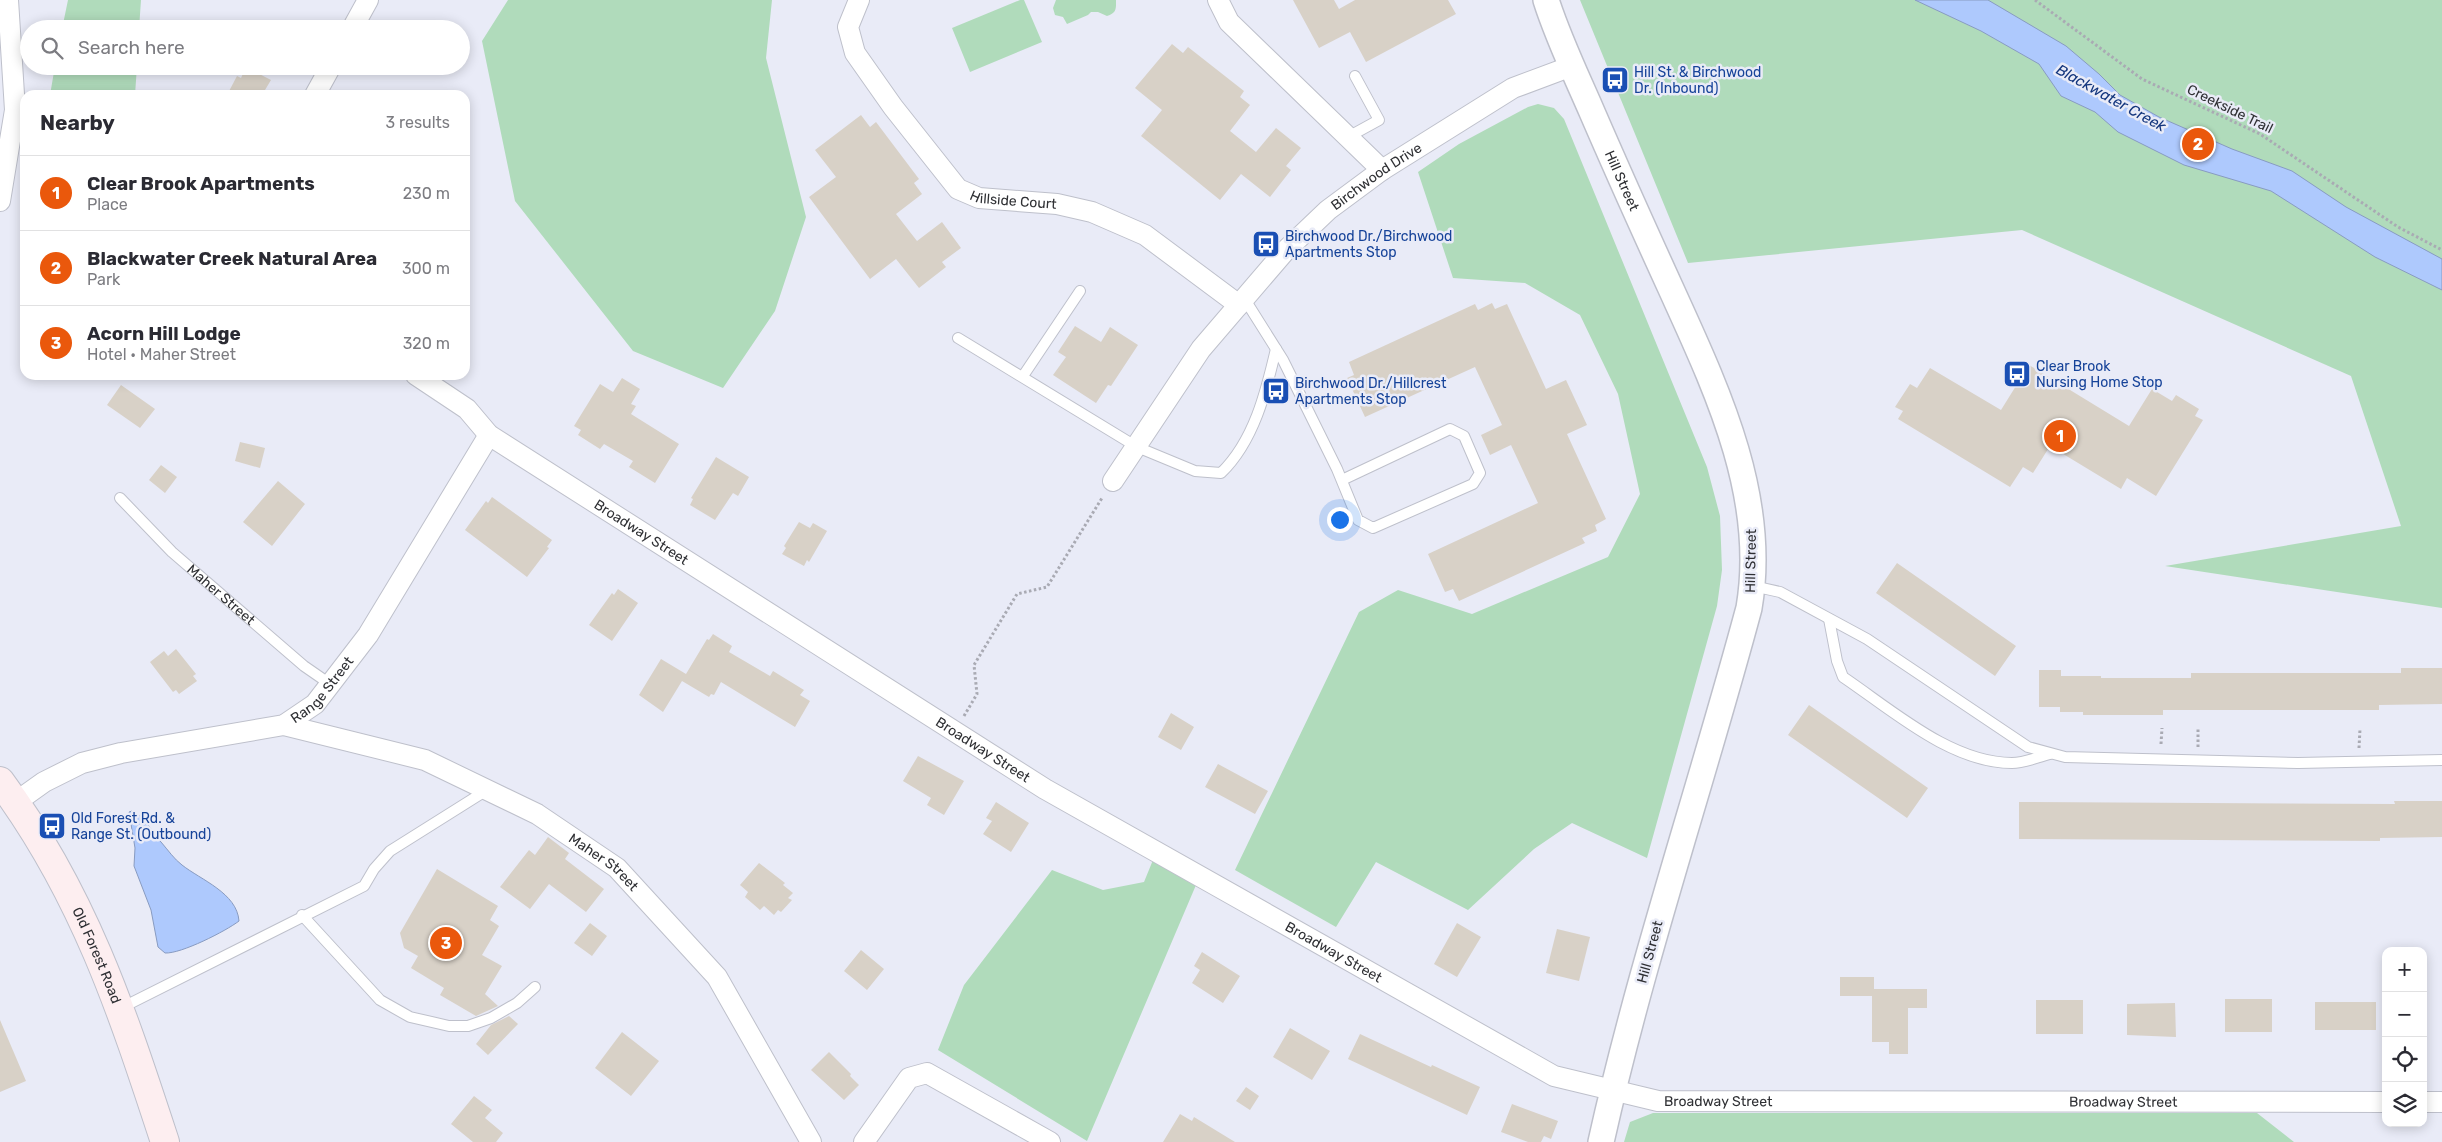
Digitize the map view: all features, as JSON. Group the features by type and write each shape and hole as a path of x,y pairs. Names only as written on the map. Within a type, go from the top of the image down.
{"main road":[{"name":"Old Forest Road","path":"8,792 44,847 74,900 121,1008 165,1142"}],"street":[{"path":"0,201 15,110 8,0"},
{"path":"357,20 368,0"},
{"name":"Hillside Court","path":"859,0 848,27 855,53 893,107 958,188 979,198 1057,204 1092,212 1144,235 1242,302"},
{"path":"1218,0 1229,22 1382,170"},
{"name":"Hill Street","path":"1546,0 1572,66 1691,333 1724,414 1749,501 1753,540 1753,586 1742,634 1671,875 1612,1089 1601,1142"},
{"name":"Birchwood Drive","path":"1113,481 1201,349 1286,251 1328,210 1382,170 1513,88 1572,66"},
{"path":"319,90 326,75"},
{"name":"Broadway Street","path":"424,380 467,409 489,435 1045,789 1554,1076 1658,1101 2382,1102"},
{"name":"Range Street","path":"8,792 44,782 82,763 121,753 284,726 315,704 368,635 489,435"},
{"name":"Maher Street","path":"284,726 425,760 537,814 617,868 717,977 811,1142"},
{"path":"864,1142 909,1078 927,1073 1050,1142"},
{"path":"2427,1102 2442,1102"}],"lane":[{"path":"1348,137 1378,120 1355,76"},
{"path":"1023,376 1080,291"},
{"path":"1242,302 1276,349 1342,480 1358,520 1373,528 1473,484 1480,473 1464,436 1450,429 1342,480"},
{"path":"958,338 1137,447 1195,471 1221,472 1235,459 1264,399 1276,349"},
{"name":"Maher Street","path":"120,498 172,552 304,666 330,684"},
{"path":"1753,586 1780,592 1867,639 2028,747 2065,756 2298,763 2442,760"},
{"path":"1829,618 1837,661 1843,677 1944,745 1985,760 2014,763 2052,753"},
{"path":"121,1008 302,915 364,886 374,869 390,851 487,790"},
{"path":"302,915 380,1000 410,1017 449,1026 468,1026 490,1018 517,1003 535,987"}],"path":[{"name":"Creekside Trail","path":"2035,0 2142,79 2260,134 2398,227 2442,250"},
{"path":"955,732 978,694 974,665 1017,594 1047,587 1113,481"}],"green space":[{"path":"68,0 141,0 140,20 64,20"},
{"path":"508,0 772,0 766,58 806,217 775,311 723,388 633,351 515,201 482,41"},
{"path":"1024,0 1042,42 970,72 952,28"},
{"path":"1056,0 1116,0 1116,8 1113,13 1107,16 1098,12 1091,12 1067,24 1063,17 1055,15 1053,8"},
{"path":"1580,0 2442,0 2442,608 2165,566 2401,526 2351,376 2022,230 1688,263"},
{"path":"53,75 136,75 135,90 51,90"},
{"path":"1538,104 1554,108 1564,119 1707,467 1720,516 1722,570 1717,606 1647,858 1572,823 1534,849 1468,910 1376,862 1336,927 1235,870 1359,612 1398,590 1472,614 1608,557 1640,494 1618,394 1580,315 1525,283 1453,278 1418,172 1459,144 1528,107"},
{"path":"1153,860 1196,885 1087,1141 938,1050 964,985 1052,870 1103,890 1144,882"},
{"path":"1653,1113 2257,1113 2294,1142 1624,1142 1630,1122"}],"water":[{"name":"Blackwater Creek","path":"1915,0 1988,0 2066,46 2120,95 2159,117 2232,149 2292,171 2346,207 2442,259 2442,290 2375,257 2271,191 2184,165 2118,132 2095,112 2061,96 2039,64 1981,31"},
{"path":"132,811 145,820 157,838 179,863 225,895 237,911 239,921 214,936 181,950 165,953 158,947 151,910 134,866 135,848 129,812"}],"building":[{"path":"1293,0 1334,0 1339,9 1355,0 1448,0 1456,14 1366,62 1350,32 1319,48"},
{"path":"1172,44 1183,53 1188,47 1244,91 1240,97 1250,105 1230,131 1256,152 1276,128 1301,148 1286,166 1291,170 1270,197 1241,174 1220,200 1141,136 1162,110 1135,88"},
{"path":"242,75 261,75 271,80 265,90 230,90 237,76 241,78"},
{"path":"861,115 870,127 876,122 919,179 914,183 922,194 896,214 917,241 942,222 961,248 942,262 946,267 919,288 896,259 870,279 809,197 836,177 815,150"},
{"path":"1492,303 1495,309 1507,304 1546,389 1566,380 1587,425 1567,434 1606,519 1595,525 1597,531 1582,538 1585,543 1459,601 1453,589 1445,592 1428,554 1538,503 1511,445 1490,455 1481,435 1502,425 1475,367 1365,417 1347,378 1354,375 1349,362 1475,304 1478,310"},
{"path":"1075,326 1101,342 1110,327 1138,345 1111,386 1108,385 1096,403 1053,375 1066,357 1058,352"},
{"path":"2029,365 2129,426 2152,389 2172,401 2176,395 2199,409 2195,416 2203,420 2156,496 2127,478 2121,489 2050,446 2033,473 2023,467 2010,487 1898,419 1903,411 1895,407 1910,384 1917,388 1930,368 2001,410"},
{"path":"622,378 640,389 631,404 636,406 631,414 679,444 655,483 629,467 633,461 604,444 600,449 578,435 581,430 574,426 600,384 613,392"},
{"path":"121,385 155,409 140,428 107,405"},
{"path":"240,442 265,448 260,468 235,461"},
{"path":"716,457 749,477 738,496 733,493 715,520 690,505 693,499 691,498"},
{"path":"161,465 177,477 165,493 149,480"},
{"path":"278,481 305,504 272,546 243,522"},
{"path":"492,497 552,540 547,547 549,548 527,577 465,530 486,501 488,503"},
{"path":"799,522 810,528 813,523 827,531 809,562 807,560 804,566 782,554 786,548 784,546"},
{"path":"1897,563 2016,646 1995,676 1876,593"},
{"path":"618,589 638,603 612,641 589,625 612,593 614,595"},
{"path":"713,634 732,646 729,652 770,676 773,671 804,690 800,695 810,701 795,727 721,682 714,695 711,694 709,697 682,681 663,712 639,695 661,659 686,674 707,639 709,640"},
{"path":"176,649 196,674 193,676 197,681 179,694 176,690 173,692 150,662 164,651 168,656"},
{"path":"2401,668 2442,668 2442,704 2379,705 2379,710 2163,710 2163,715 2083,715 2083,712 2060,712 2060,707 2039,707 2039,670 2061,670 2061,676 2191,678 2191,673 2401,673"},
{"path":"1809,705 1928,788 1907,818 1788,735"},
{"path":"1171,713 1194,727 1181,750 1158,737"},
{"path":"918,756 964,781 944,815 927,805 931,798 903,781"},
{"path":"1218,764 1268,791 1255,814 1205,787"},
{"path":"2394,801 2442,801 2442,837 2380,838 2380,841 2019,839 2019,802 2395,804"},
{"path":"996,802 1029,823 1011,852 983,834 992,821 986,818"},
{"path":"548,837 569,853 565,859 604,889 586,912 549,884 530,909 500,887 529,850 535,855"},
{"path":"759,863 785,883 783,885 793,893 788,898 792,900 781,912 778,910 774,915 764,906 760,910 745,897 748,892 740,885"},
{"path":"437,869 498,906 490,920 499,926 482,955 502,966 485,994 498,1006 476,1016 440,995 444,988 411,968 418,956 404,948 400,933"},
{"path":"590,923 607,936 592,956 574,943"},
{"path":"1457,923 1481,937 1457,977 1434,964"},
{"path":"1557,929 1590,937 1579,981 1546,973"},
{"path":"861,950 884,969 867,990 844,971"},
{"path":"1202,952 1240,976 1223,1003 1192,983 1200,970 1194,966"},
{"path":"1840,977 1874,977 1874,989 1927,989 1927,1008 1908,1008 1908,1054 1889,1054 1889,1042 1872,1042 1872,996 1840,996"},
{"path":"2225,999 2272,999 2272,1032 2225,1032"},
{"path":"2036,1000 2083,1000 2083,1034 2036,1034"},
{"path":"2315,1002 2376,1002 2376,1030 2315,1030"},
{"path":"2175,1003 2176,1037 2127,1035 2127,1004"},
{"path":"509,1016 518,1024 488,1055 476,1044 491,1025"},
{"path":"0,1020 26,1081 0,1092"},
{"path":"1290,1028 1330,1051 1312,1080 1273,1057"},
{"path":"622,1032 659,1061 631,1096 595,1068"},
{"path":"1360,1034 1431,1067 1432,1065 1480,1087 1467,1115 1348,1059"},
{"path":"829,1052 859,1085 844,1100 811,1070"},
{"path":"1246,1087 1259,1096 1250,1110 1236,1101"},
{"path":"474,1096 492,1110 485,1118 503,1133 496,1142 473,1142 451,1124"},
{"path":"1512,1104 1558,1121 1551,1139 1544,1136 1541,1142 1528,1142 1501,1132"},
{"path":"1180,1114 1192,1121 1194,1117 1235,1142 1163,1142"}],"place":[{"name":"Hill St. & Birchwood Dr. (Inbound)","path":"1615,80"},
{"name":"Blackwater Creek Natural Area","path":"2198,144"},
{"name":"Birchwood Dr./Birchwood Apartments Stop","path":"1266,244"},
{"name":"Clear Brook Nursing Home Stop","path":"2017,374"},
{"name":"Birchwood Dr./Hillcrest Apartments Stop","path":"1276,391"},
{"name":"Clear Brook Apartments","path":"2060,436"},
{"name":"Old Forest Rd. & Range St. (Outbound)","path":"52,826"},
{"name":"Acorn Hill Lodge","path":"446,943"}]}
